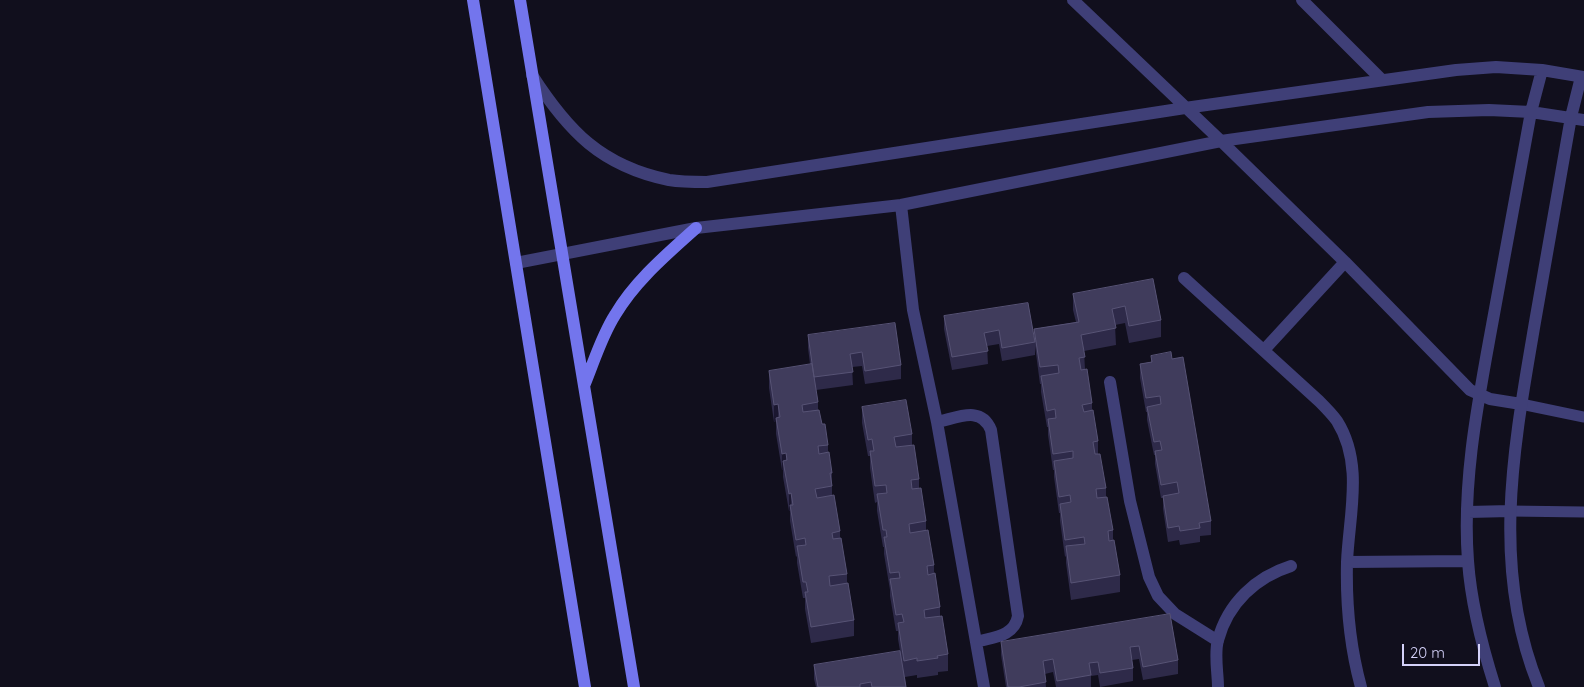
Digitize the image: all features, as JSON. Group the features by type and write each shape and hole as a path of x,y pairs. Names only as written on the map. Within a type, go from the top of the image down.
{"main road":[{"path":"473,0 585,687"},
{"path":"520,0 634,687"},
{"path":"584,389 600,344 614,315 637,283 696,228"}],"street":[{"path":"1073,0 1345,262 1470,390 1479,395 1521,404"},
{"path":"1302,0 1382,80"},
{"path":"531,73 550,102 574,131 602,154 635,170 670,180 708,182 1185,108 1456,70 1486,68 1542,70 1583,77 1578,118 1521,404 1511,478 1511,566 1519,624 1539,687"},
{"path":"1495,687 1473,601 1468,561 1468,512 1472,444 1479,395 1531,112 1542,70"},
{"path":"516,262 696,228 901,206 1221,141 1428,112 1489,110 1531,112 1578,118"},
{"path":"901,206 913,310 937,422 984,687"},
{"path":"1264,350 1345,262"},
{"path":"1184,278 1320,401 1336,420 1346,437 1353,474 1347,562 1348,597 1351,637 1361,687"},
{"path":"1110,382 1130,501 1149,577 1158,596 1176,614 1218,641"},
{"path":"937,422 976,414 988,422 991,430 1018,616 1016,624 1008,633 976,642"},
{"path":"1468,512 1510,512"},
{"path":"1347,562 1468,561"},
{"path":"1218,687 1218,641 1226,621 1240,598 1256,583 1278,570 1292,566"}],"lane":[{"path":"1521,404 1584,418"},
{"path":"1510,512 1584,512"}],"building":[{"path":"1153,279 1161,320 1129,326 1125,306 1112,309 1116,328 1081,335 1085,357 1079,358 1081,370 1087,369 1092,403 1082,405 1084,412 1093,410 1098,441 1093,442 1095,454 1100,454 1106,488 1096,489 1097,498 1107,497 1113,530 1108,531 1109,541 1114,540 1120,575 1071,583 1066,546 1085,544 1084,537 1065,540 1060,504 1071,502 1070,495 1059,497 1054,461 1073,458 1073,451 1053,454 1048,419 1056,418 1055,409 1047,411 1041,376 1059,373 1058,365 1040,367 1034,329 1079,322 1073,294"},
{"path":"1028,303 1035,342 1002,348 999,330 984,333 988,351 952,357 944,316"},
{"path":"895,323 901,365 865,371 862,352 850,354 853,372 814,377 808,335"},
{"path":"1171,352 1172,359 1183,357 1211,521 1199,523 1200,528 1180,531 1179,526 1168,528 1163,496 1179,493 1177,482 1161,485 1155,451 1162,450 1160,441 1154,442 1147,407 1161,404 1160,396 1146,398 1140,364 1152,362 1151,356"},
{"path":"812,364 818,402 802,405 803,412 819,410 822,424 825,424 828,445 818,446 819,454 829,452 832,473 830,473 832,486 815,489 817,498 834,495 840,531 832,533 833,539 841,538 847,574 829,576 830,586 848,583 854,620 811,627 805,592 808,592 806,582 803,582 797,546 806,545 805,538 796,540 790,505 793,505 783,461 787,460 786,453 782,454 776,418 780,417 778,404 774,405 769,371"},
{"path":"906,400 912,434 894,437 896,447 914,445 919,479 911,480 912,489 921,488 926,521 909,524 910,533 928,530 934,565 927,566 928,575 935,573 940,607 924,610 925,618 942,616 948,654 937,656 938,658 917,661 917,658 904,661 898,623 904,622 902,614 896,615 890,579 900,578 899,572 890,573 884,537 887,537 886,530 883,530 877,494 887,493 886,485 875,486 870,451 874,451 872,439 868,440 862,407"},
{"path":"1170,614 1178,660 1143,667 1139,646 1130,647 1133,668 1100,673 1098,662 1089,663 1091,675 1057,681 1053,659 1043,661 1046,682 1008,687 1001,642"},
{"path":"900,651 906,687 872,687 871,682 860,684 860,687 818,687 814,665"}]}
